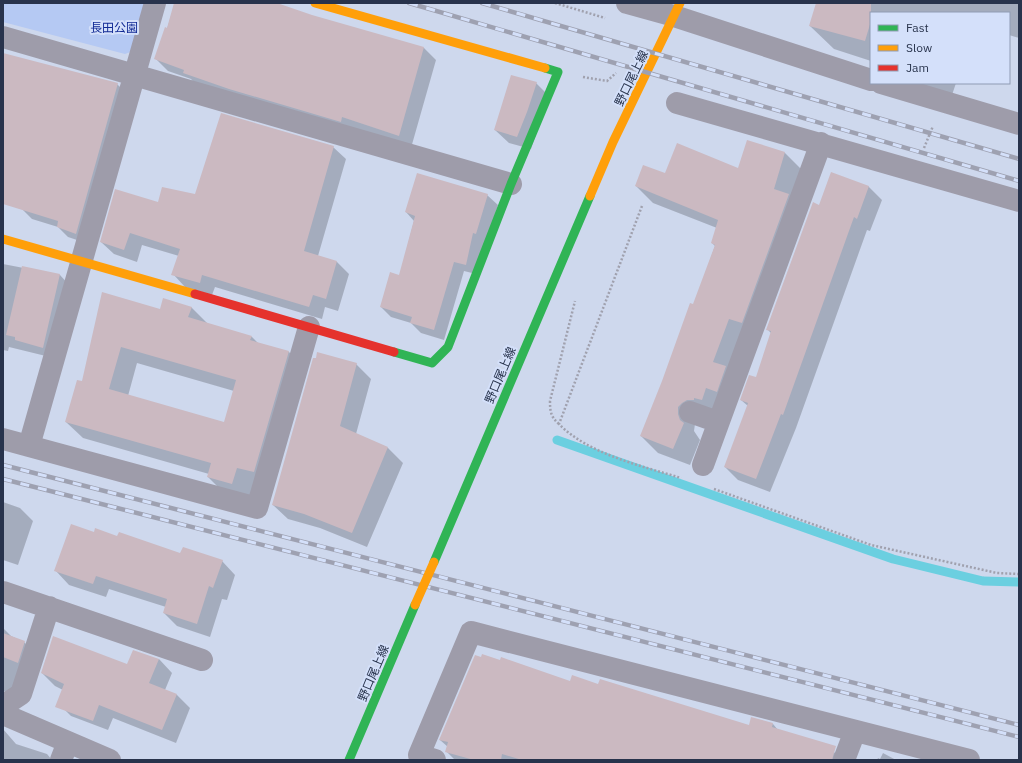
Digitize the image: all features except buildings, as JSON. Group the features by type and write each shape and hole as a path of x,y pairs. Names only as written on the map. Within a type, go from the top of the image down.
{"street":[{"path":"29,446 155,3"},
{"path":"3,239 82,261 306,340 432,364 448,347 510,184 558,72 316,3"},
{"path":"627,3 677,10 870,80"},
{"name":"野口尾上線","path":"349,760 613,142 677,10"},
{"path":"3,37 510,184"},
{"path":"884,84 1019,124"},
{"path":"677,103 821,143 1019,201"},
{"path":"703,465 821,143"},
{"path":"3,439 257,508 306,340"},
{"path":"690,412 718,422"},
{"path":"3,592 202,660"},
{"path":"3,706 21,694 50,607"},
{"path":"435,760 419,755 471,632 969,760"},
{"path":"3,714 64,751 110,760"},
{"path":"844,760 855,731"}],"path":[{"path":"558,72 607,81 620,70"},
{"path":"915,170 943,101"},
{"path":"559,424 550,412 550,401 576,299"}],"green space":[{"name":"長田公園","path":"3,3 146,3 133,51 125,54 3,22"}],"waterway":[{"path":"557,440 893,559 983,581 1019,582"}],"railway":[{"path":"409,3 1019,181"},
{"path":"482,3 1019,159"},
{"path":"3,465 1019,725"},
{"path":"3,479 1019,737"}],"traffic: fast":[{"path":"394,352 432,363 448,347 511,184 558,72 545,68"},
{"path":"434,562 590,196"},
{"path":"349,760 415,605"}],"traffic: slow":[{"path":"315,3 545,68"},
{"path":"590,196 613,142 680,3"},
{"path":"3,239 195,294"},
{"path":"415,605 434,562"}],"traffic: jam":[{"path":"195,294 394,352"}]}
